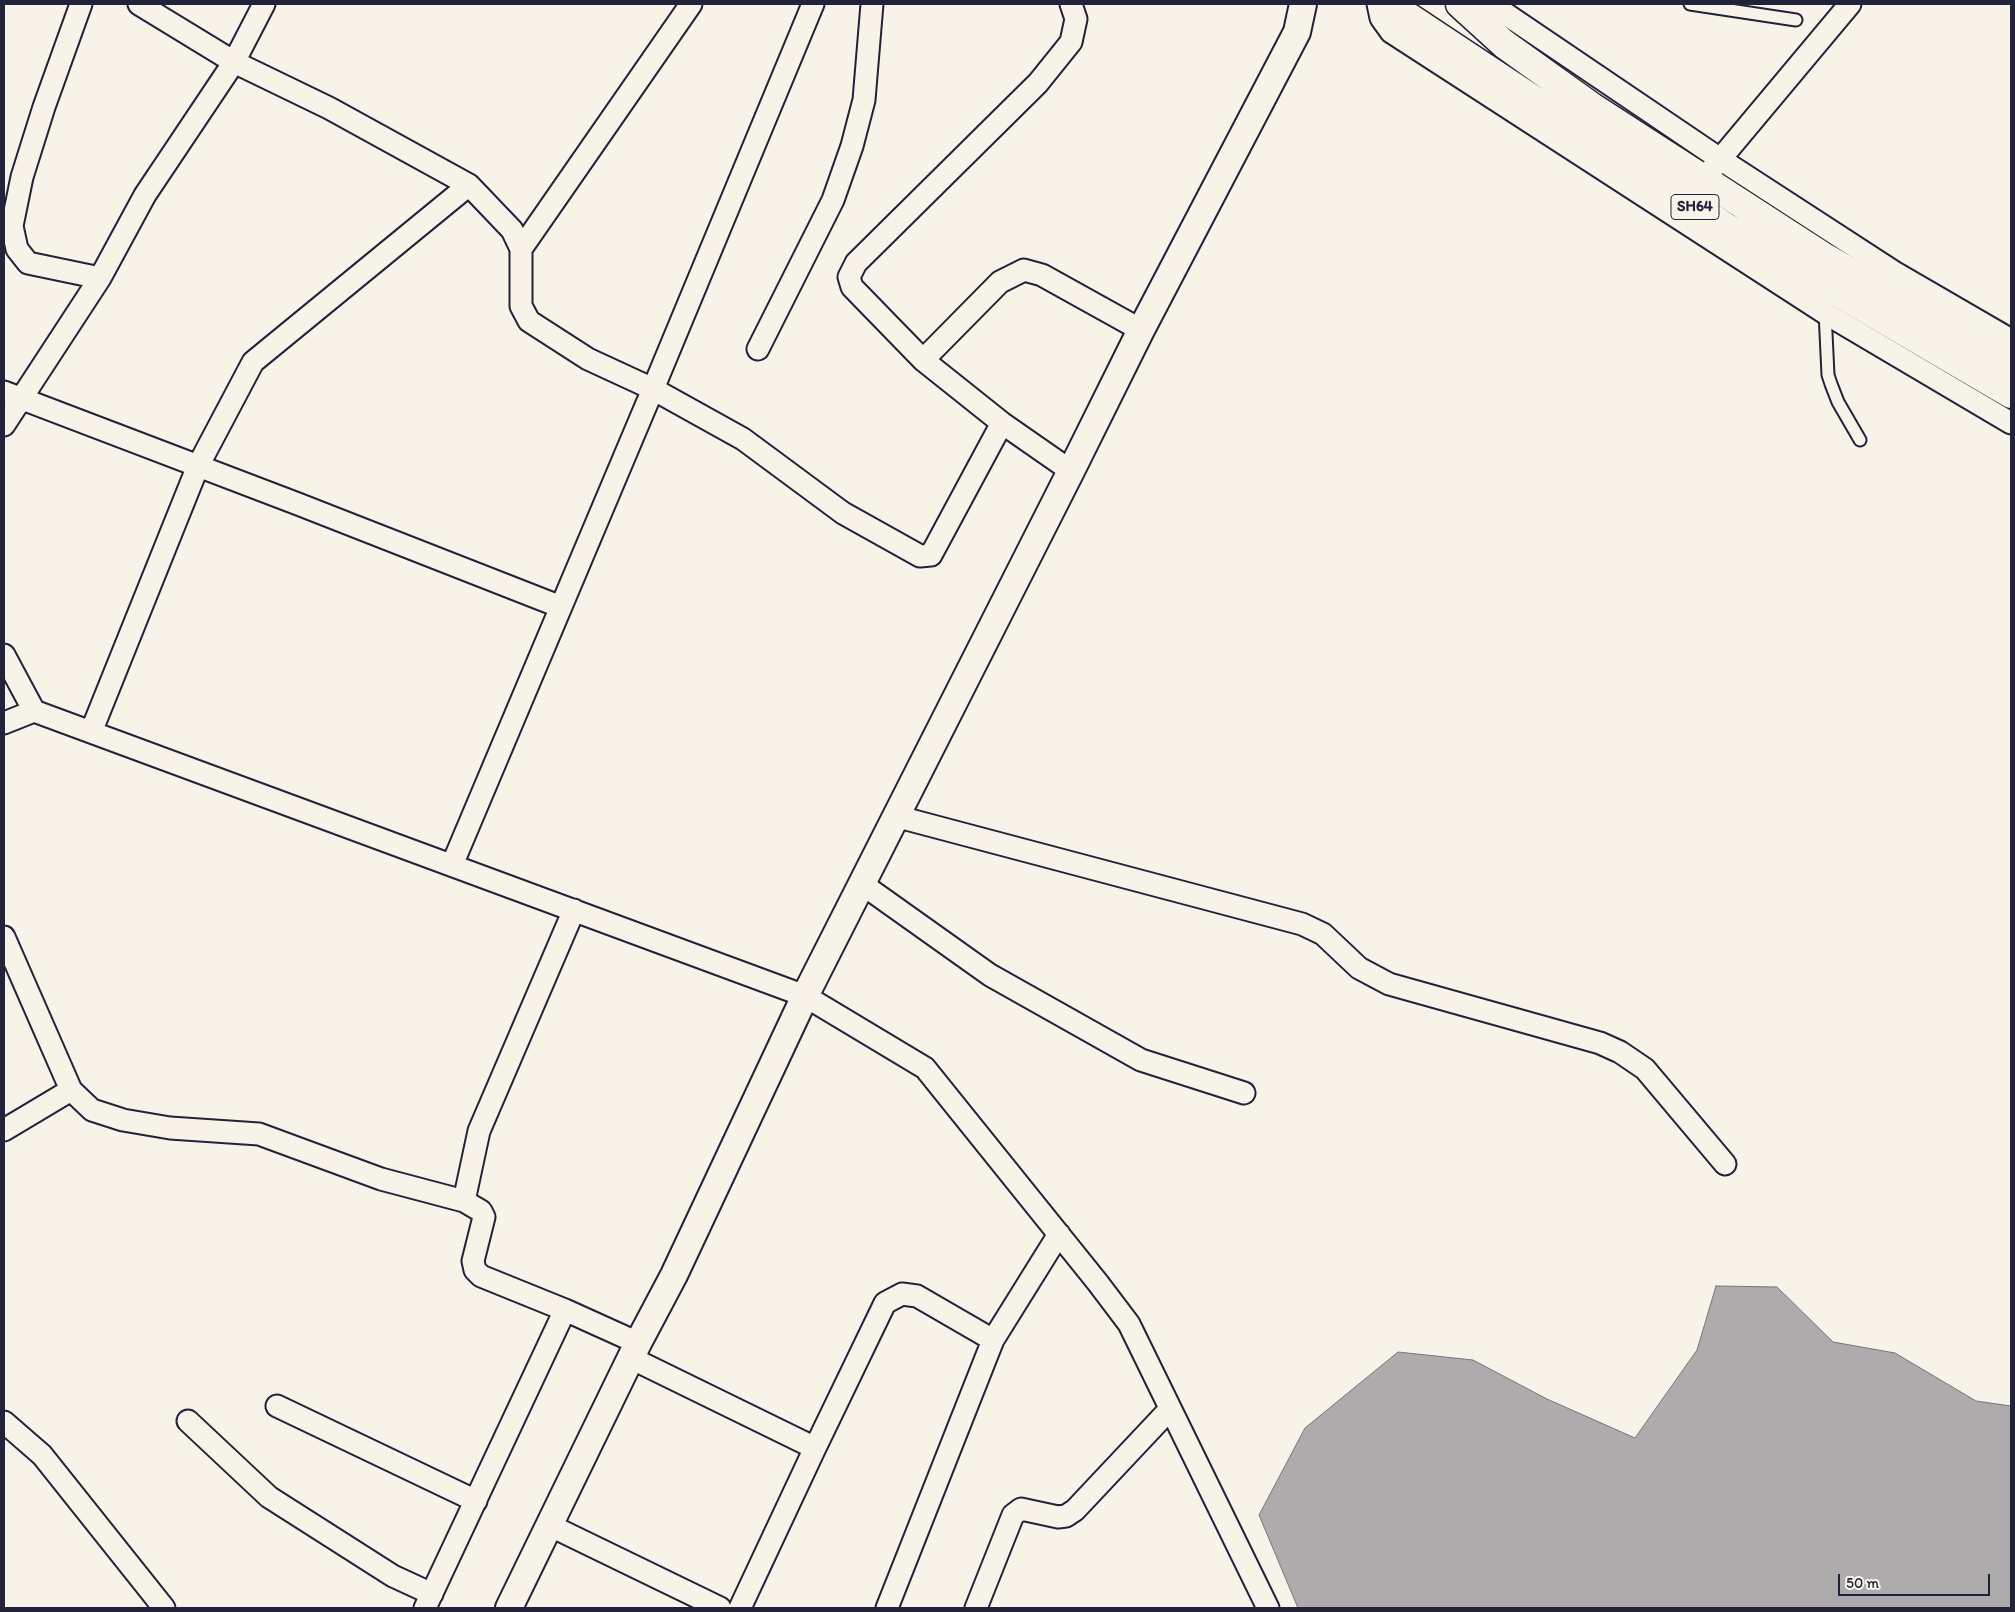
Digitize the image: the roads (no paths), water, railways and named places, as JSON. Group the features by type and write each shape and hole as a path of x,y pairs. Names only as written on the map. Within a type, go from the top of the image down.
{"main road":[{"name":"SH64","path":"1389,4 1724,226 2011,394"},
{"name":"SH64","path":"1460,4 1512,50 1592,107 1712,170 1821,255 2011,365"}],"street":[{"path":"81,4 44,107 28,159 12,226 17,249 28,263 100,278"},
{"path":"139,4 234,62 329,108 469,185 512,230 521,249 521,306 529,321 588,359 653,389 743,439 843,513 920,556 931,555 1002,423"},
{"path":"4,425 12,395 100,278 145,195 234,62 264,4"},
{"path":"521,249 691,4"},
{"path":"452,865 813,4"},
{"path":"758,349 833,200 852,146 864,100 872,4"},
{"path":"1071,4 1076,19 1071,42 1038,83 856,263 849,277 852,287 924,360 1002,423 1072,471"},
{"path":"509,1608 634,1350 674,1275 805,996 1072,471 1141,330 1296,32 1303,4"},
{"path":"1378,4 1381,18 1391,32 1825,313 2011,423"},
{"path":"1491,4 1712,170 2011,340"},
{"path":"1712,170 1850,4"},
{"path":"91,732 198,466 253,362 469,185"},
{"path":"924,360 1000,282 1024,270 1042,275 1141,330"},
{"path":"12,395 561,608"},
{"path":"4,655 34,711 805,996 925,1068 1059,1234 1128,1324 1268,1608"},
{"path":"4,723 34,711"},
{"path":"895,816 1302,924 1322,934 1359,968 1389,984 1600,1043 1620,1052 1645,1069 1725,1164"},
{"path":"862,884 990,975 1141,1060 1244,1093"},
{"path":"464,1200 479,1131 574,910"},
{"path":"4,937 46,1030 70,1090 92,1110 123,1120 170,1128 259,1134 381,1179 464,1200 481,1211 484,1217 473,1261 475,1270 481,1276 565,1310 634,1350 815,1448"},
{"path":"4,1130 70,1090"},
{"path":"887,1608 993,1340 1059,1234"},
{"path":"740,1608 885,1304 902,1294 917,1296 993,1340"},
{"path":"188,1421 269,1497 429,1601 565,1310"},
{"path":"277,1406 476,1501"},
{"path":"976,1608 1013,1514 1022,1510 1058,1517 1066,1516 1075,1510 1170,1409"},
{"path":"4,1422 42,1455 164,1608"},
{"path":"549,1525 720,1608"}],"lane":[{"path":"1690,4 1796,20"},
{"path":"1823,285 1828,375 1838,402 1860,440"}]}
